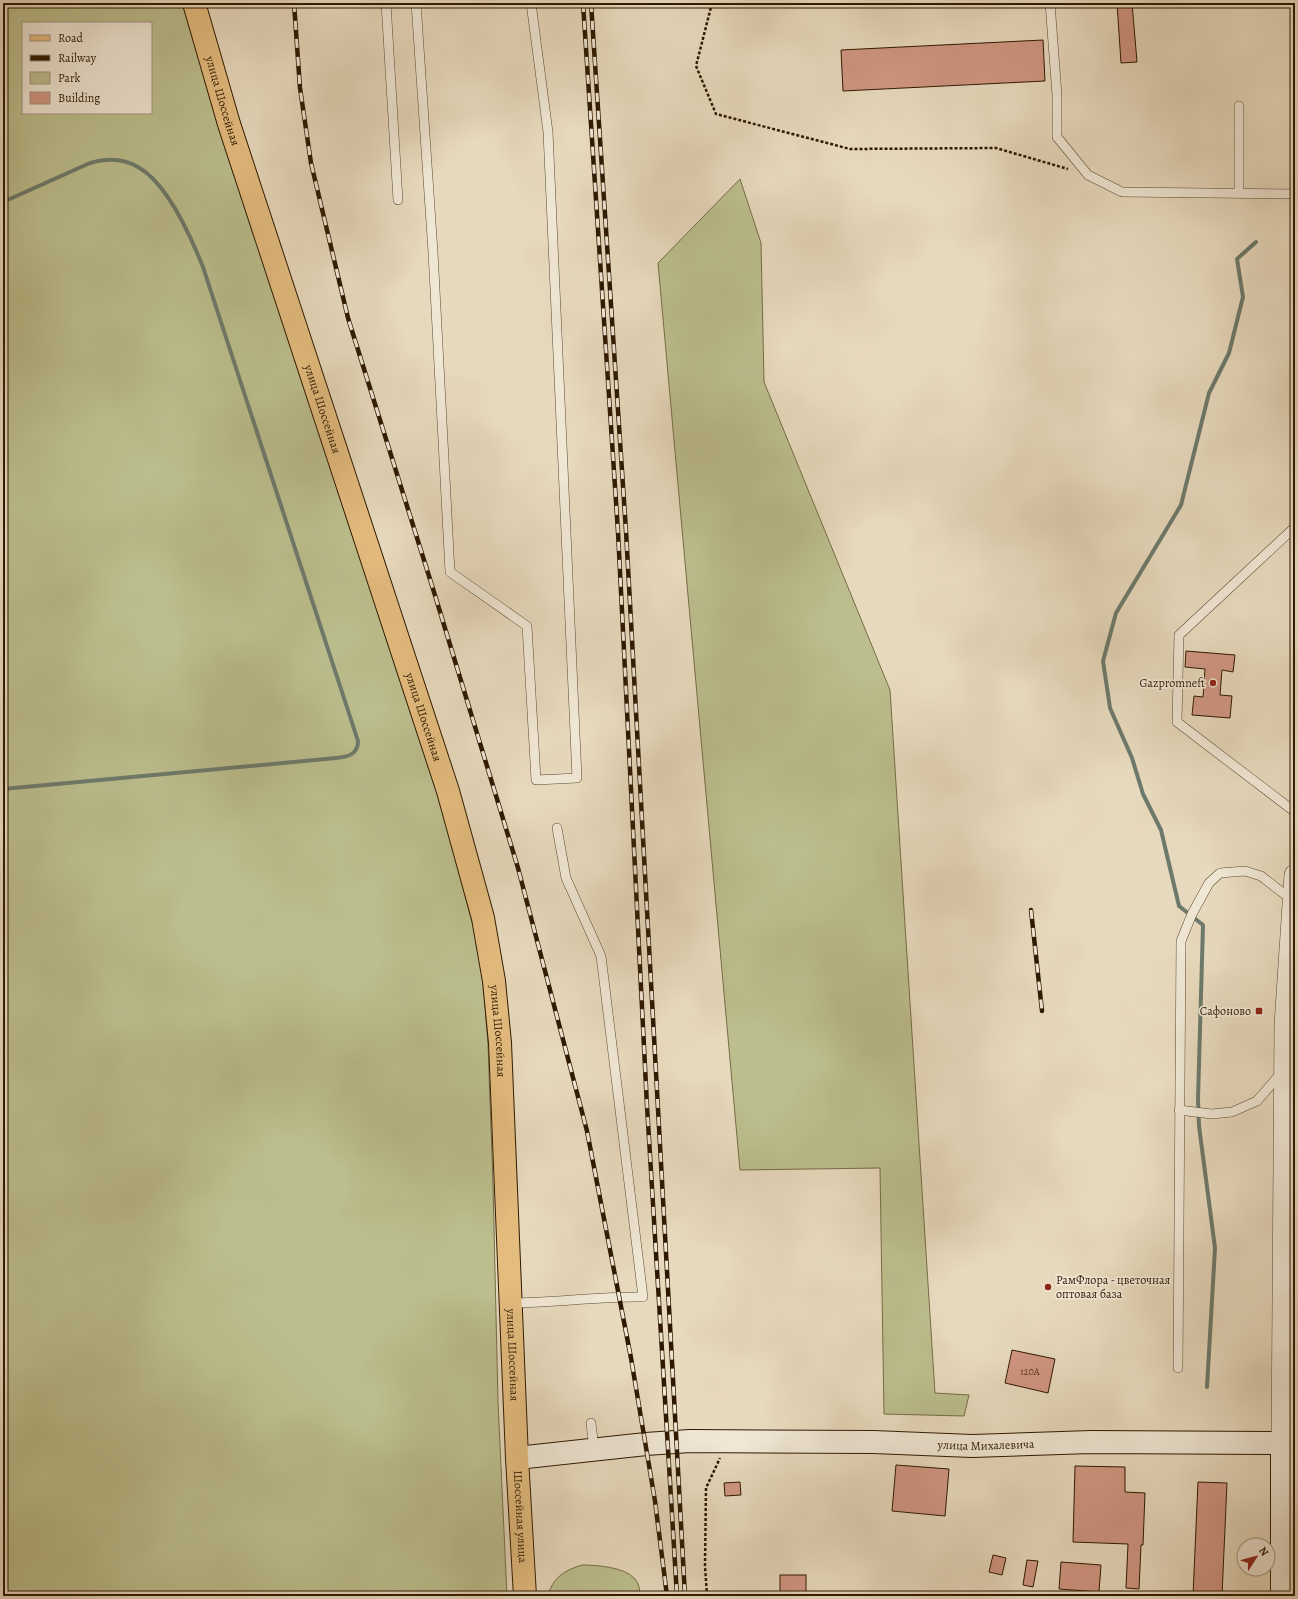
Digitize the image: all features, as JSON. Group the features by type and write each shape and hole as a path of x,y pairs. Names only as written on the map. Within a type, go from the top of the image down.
{"main road":[{"name":"улица Шоссейная","path":"194,3 229,124 448,791 483,918 494,981 500,1043 517,1458"},
{"name":"улица Михалевича","path":"517,1458 594,1449 690,1441 873,1442 972,1446 1091,1442 1282,1443"},
{"path":"1282,1443 1284,1594"},
{"name":"Шоссейная улица","path":"517,1458 524,1586"}],"street":[{"path":"1282,1443 1284,1025 1295,875"}],"lane":[{"path":"386,3 398,200"},
{"path":"416,3 433,259 450,572 527,626 536,780 577,778 548,132 531,3"},
{"path":"1050,3 1057,95 1057,137 1088,175 1122,192 1295,194"},
{"path":"1239,106 1239,193"},
{"path":"1295,527 1179,636 1177,722 1295,812"},
{"path":"510,1303 543,1303 602,1297 643,1297 601,956 566,878 557,828"},
{"path":"1178,1368 1182,942 1192,914 1202,895 1209,883 1220,874 1245,871 1261,876 1293,901"},
{"path":"1180,1110 1212,1114 1232,1112 1257,1102 1284,1070"},
{"path":"591,1423 594,1449"}],"path":[{"path":"712,3 696,66 716,114 850,149 996,148 1088,175"},
{"path":"707,1596 705,1566 706,1488 724,1450 731,1441"}],"green space":[{"path":"3,3 182,3 233,168 440,800 475,933 483,980 488,1045 498,1402 507,1596 3,1596"},
{"path":"740,179 761,243 764,382 890,690 935,1393 969,1395 964,1416 884,1414 880,1168 740,1170 658,263"},
{"path":"582,1565 610,1567 624,1571 637,1582 640,1596 548,1596 553,1584 560,1576 570,1569"}],"building":[{"path":"1117,3 1132,3 1137,62 1121,63"},
{"path":"1043,40 1045,81 843,91 841,50"},
{"name":"Gazpromneft","path":"1186,651 1235,655 1233,672 1222,670 1220,695 1232,696 1230,718 1192,715 1194,696 1203,697 1205,669 1185,667"},
{"path":"1012,1350 1055,1359 1048,1393 1005,1383"},
{"path":"896,1465 949,1469 945,1516 892,1511"},
{"path":"1075,1466 1125,1467 1125,1492 1145,1493 1143,1545 1141,1545 1139,1589 1126,1588 1128,1544 1073,1542"},
{"path":"740,1482 741,1495 725,1496 724,1483"},
{"path":"1198,1482 1227,1483 1222,1596 1193,1596"},
{"path":"993,1555 1006,1558 1002,1575 989,1572"},
{"path":"1027,1560 1038,1561 1033,1587 1023,1585"},
{"path":"1061,1562 1101,1565 1099,1592 1059,1589"},
{"path":"780,1575 806,1575 806,1596 780,1596"}],"waterway":[{"path":"3,202 90,163 103,160 121,160 138,167 159,185 168,198 185,226 203,267 358,741 358,746 354,752 348,756 340,758 3,789"},
{"path":"1207,1387 1215,1248 1199,1126 1198,1099 1203,925 1179,906 1161,830 1143,794 1132,758 1110,708 1103,661 1116,613 1181,505 1209,393 1229,353 1243,297 1237,259 1256,242"}],"railway":[{"path":"294,3 300,88 311,163 348,318 434,592 518,868 587,1131 631,1358 655,1501 667,1596"},
{"path":"583,3 618,532 647,1106 677,1596"},
{"path":"591,3 626,531 685,1596"},
{"path":"1031,910 1042,1011"}],"place":[{"name":"Gazpromneft","path":"1213,683"},
{"name":"Сафоново","path":"1259,1011"},
{"name":"РамФлора - цветочная оптовая база","path":"1048,1287"}]}
